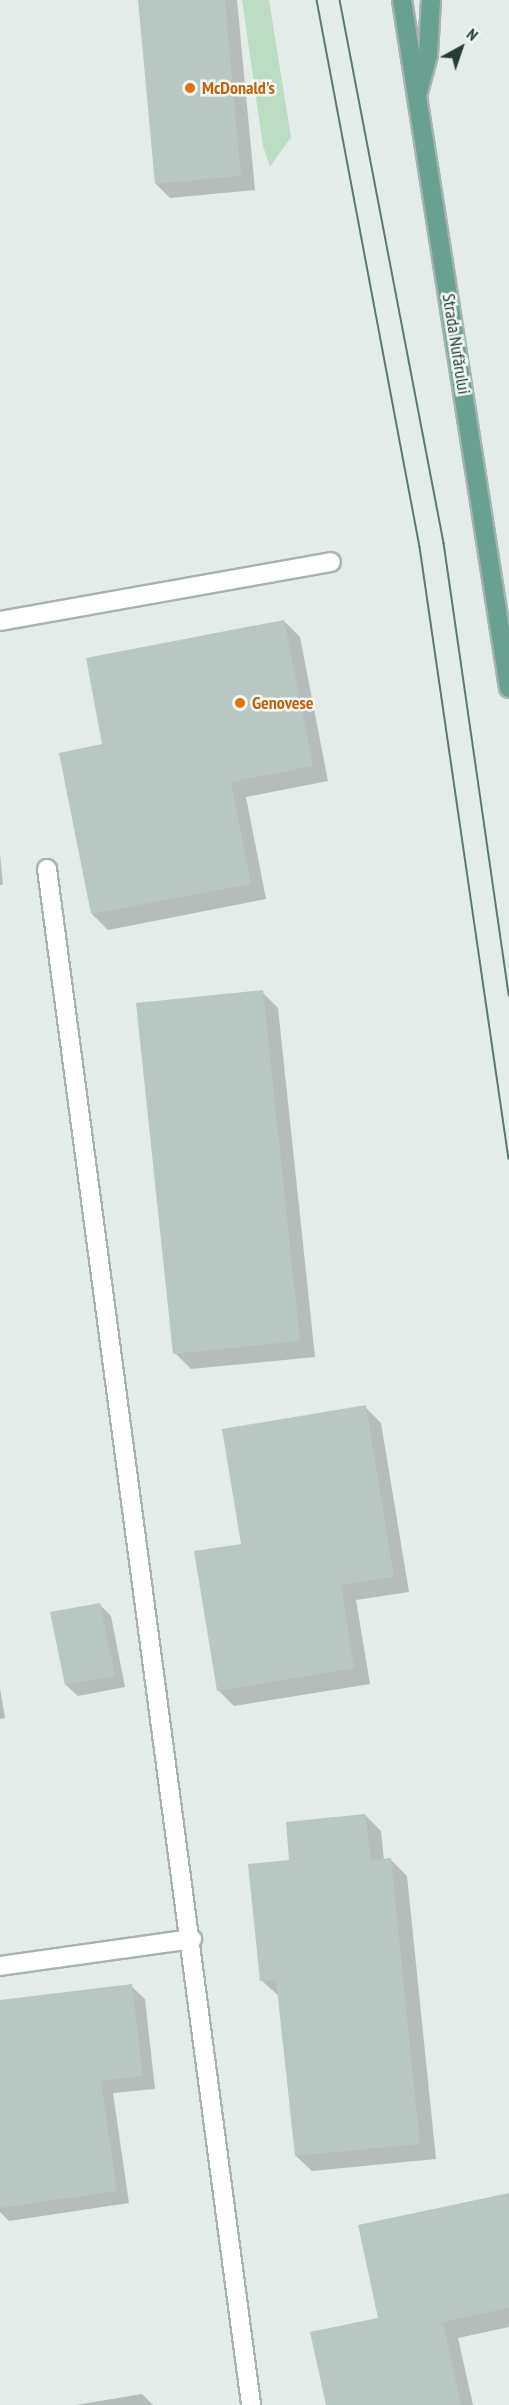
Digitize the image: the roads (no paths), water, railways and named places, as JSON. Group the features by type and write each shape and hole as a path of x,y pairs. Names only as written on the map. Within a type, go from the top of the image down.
{"main road":[{"name":"Strada Nufărului","path":"402,0 509,688"},
{"path":"416,99 428,54 431,0"}],"street":[{"path":"0,621 331,562"},
{"path":"47,869 192,1939 251,2405"},
{"path":"0,1966 192,1939"}],"tram line":[{"path":"317,0 420,547 509,1159"},
{"path":"340,0 444,543 509,995"}],"place":[{"name":"McDonald's","path":"190,88"},
{"name":"Genovese","path":"240,703"}]}
